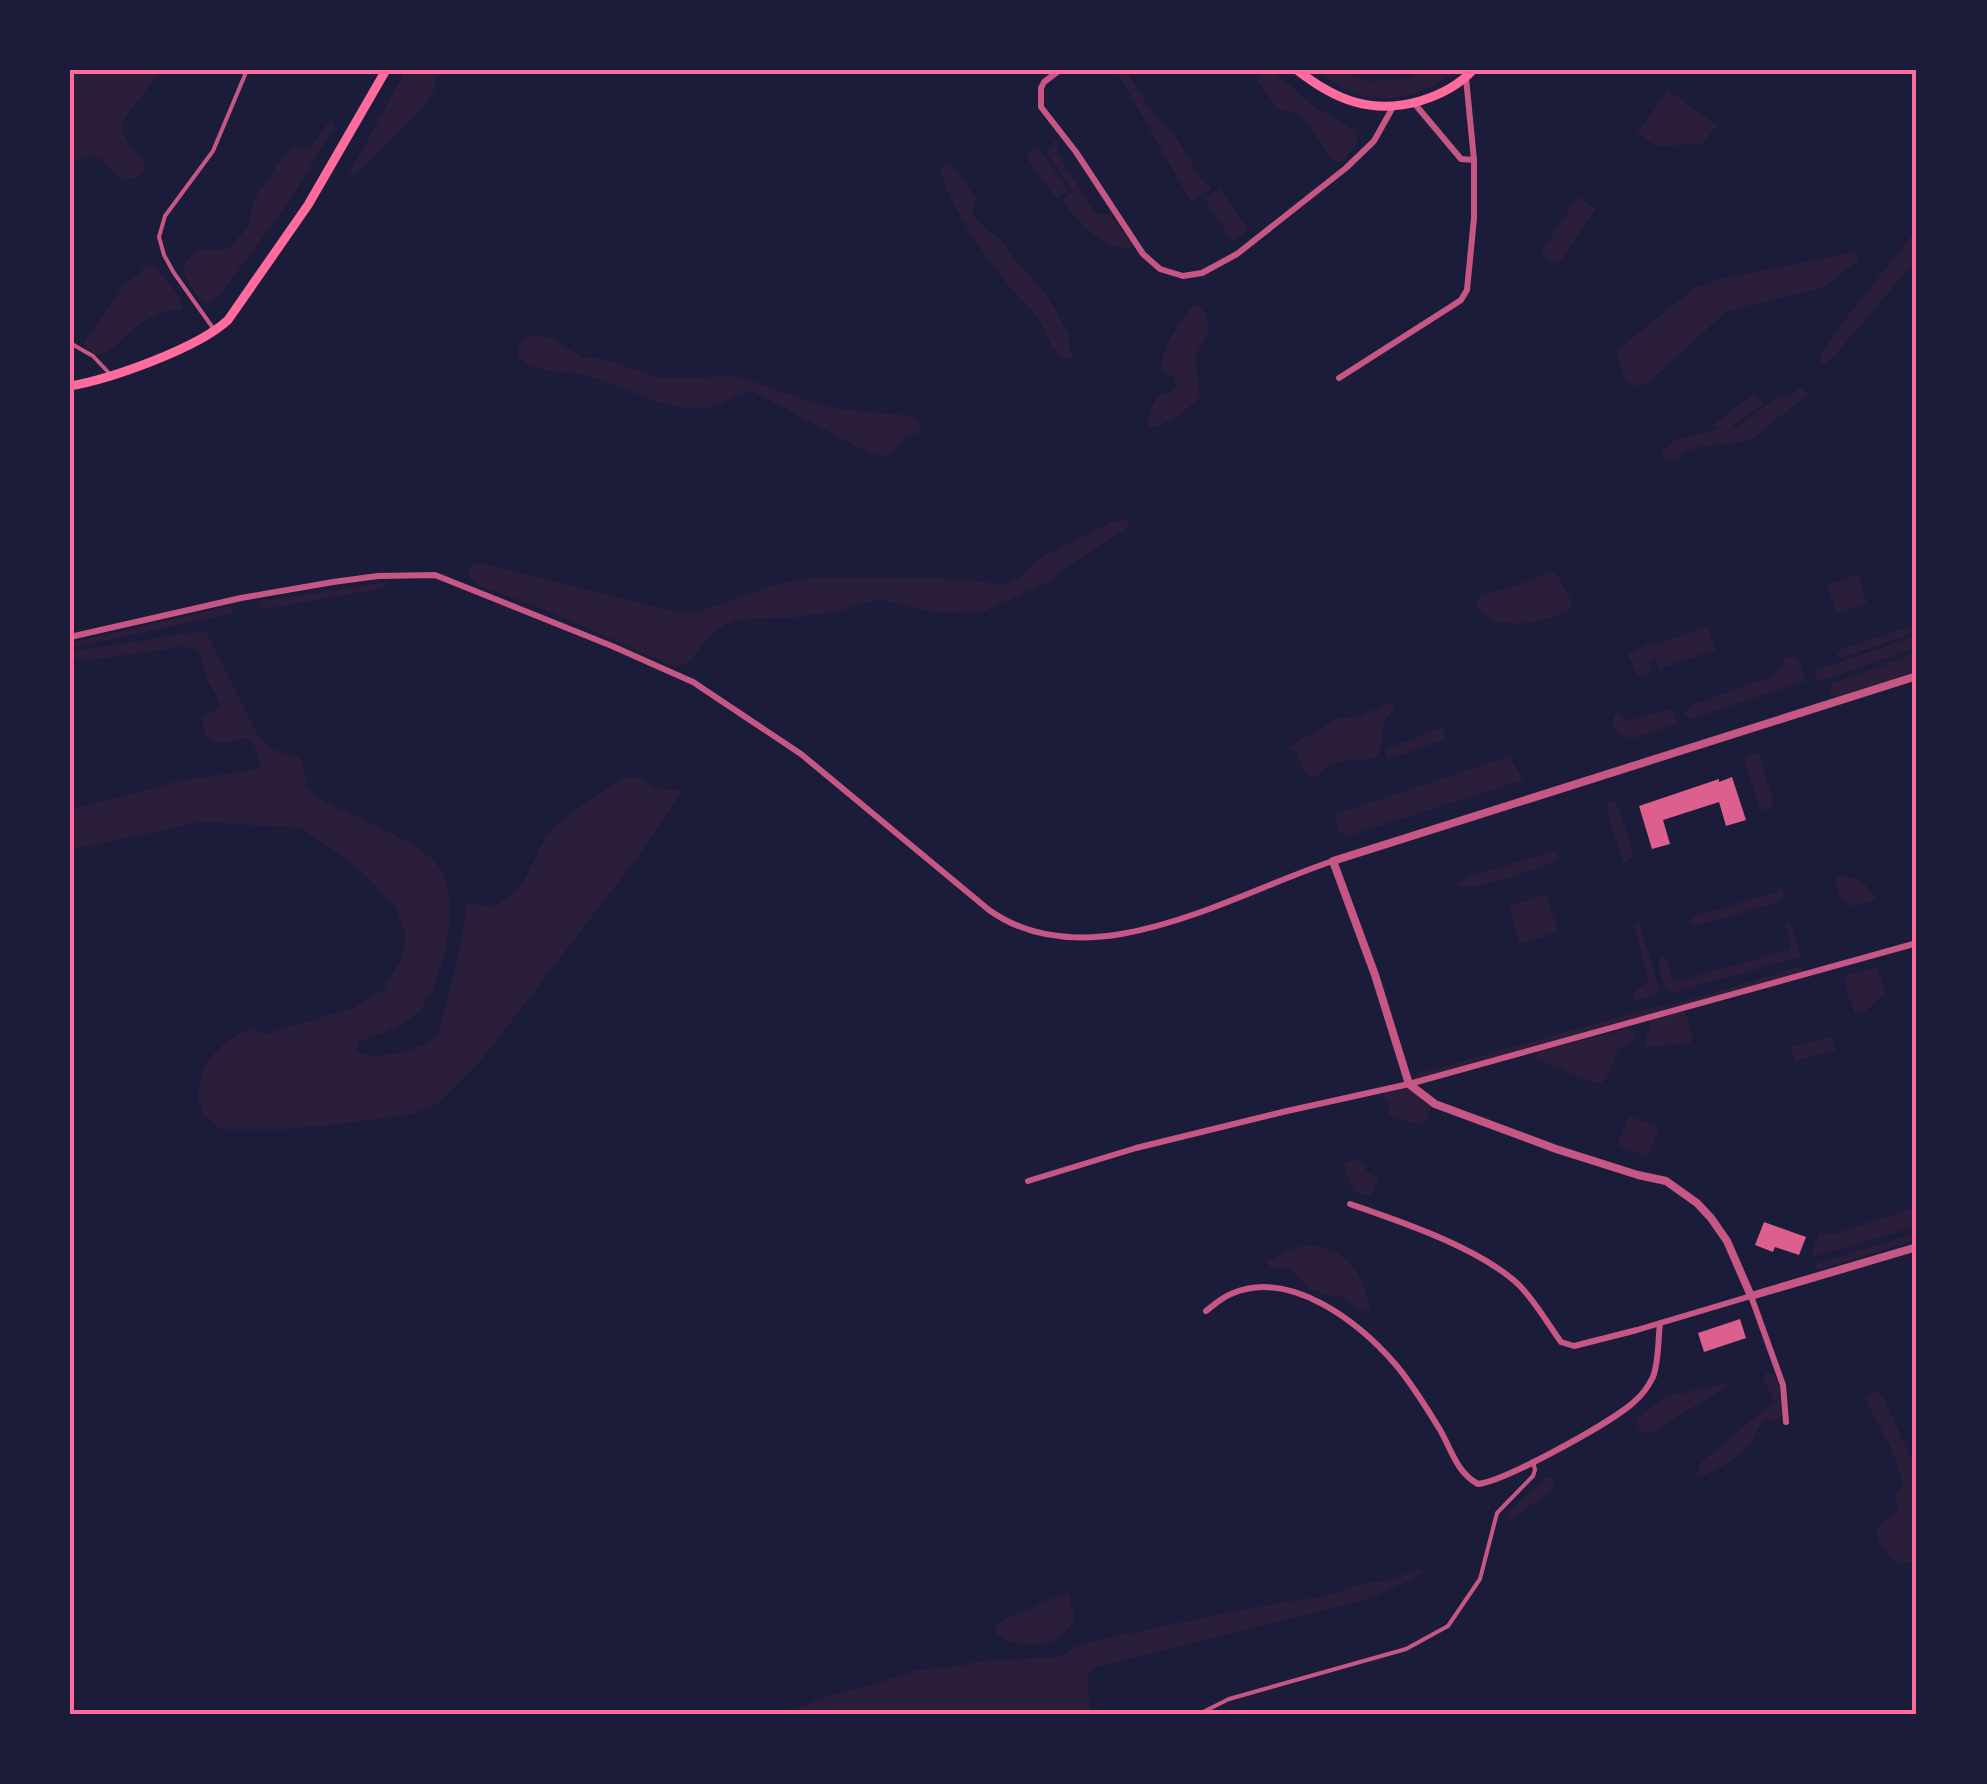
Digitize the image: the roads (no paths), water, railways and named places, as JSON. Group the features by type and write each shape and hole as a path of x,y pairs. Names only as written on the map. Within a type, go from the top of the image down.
{"main road":[{"path":"70,386 110,375 216,332 244,299 308,205 386,70"},
{"path":"1297,70 1358,104 1380,108 1414,103 1446,92 1469,74"}],"street":[{"path":"1060,70 1044,82 1039,94 1041,107 1076,152 1143,254 1168,272 1192,276 1237,254 1346,168 1374,141 1393,107"},
{"path":"1339,378 1465,295 1472,255 1474,160 1469,74"},
{"path":"1414,103 1456,155 1467,162 1474,160"},
{"path":"70,636 333,582 378,576 435,576 693,682 801,754 989,910 1028,928 1072,938 1143,930 1180,919 1333,861 1917,676"},
{"path":"1333,861 1409,1084 1434,1104 1556,1148 1666,1181 1698,1203 1727,1241 1751,1296 1782,1385 1786,1422"},
{"path":"1028,1181 1136,1148 1409,1084 1917,943"},
{"path":"1350,1204 1397,1220 1489,1261 1520,1286 1564,1344 1574,1346 1917,1247"},
{"path":"1206,1312 1226,1296 1245,1290 1279,1288 1296,1291 1326,1307 1365,1333 1396,1364 1441,1431 1459,1466 1472,1481 1484,1484 1603,1423 1635,1401 1652,1378 1660,1323"}],"lane":[{"path":"216,332 174,273 159,237 165,216 213,152 247,70"},
{"path":"70,343 102,363 110,375"},
{"path":"1199,1714 1229,1699 1406,1650 1448,1626 1480,1580 1497,1513 1535,1473 1533,1461"}]}
